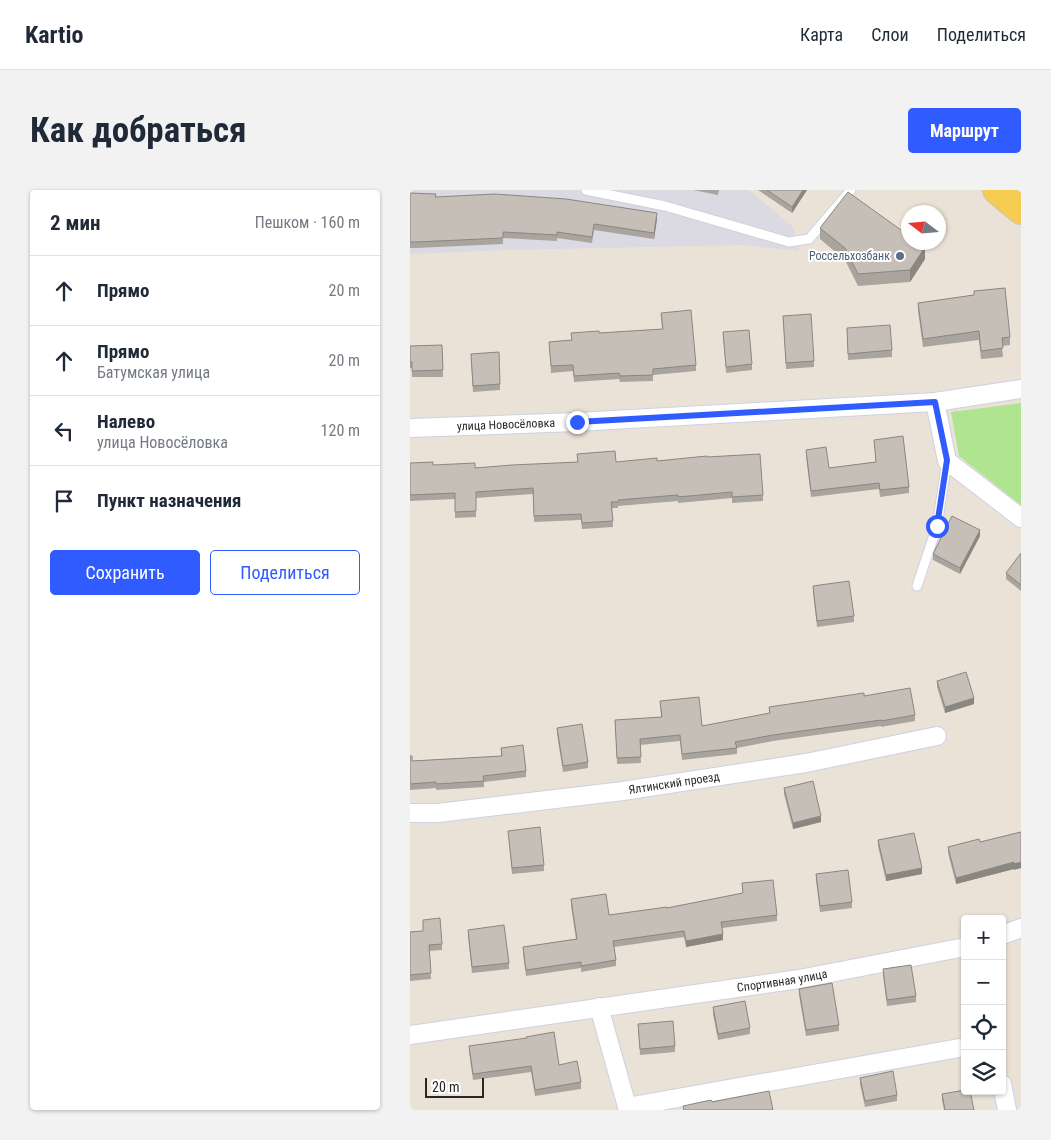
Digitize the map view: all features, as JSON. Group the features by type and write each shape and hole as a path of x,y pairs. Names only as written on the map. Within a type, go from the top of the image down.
{"main road":[{"path":"997,190 1021,210"}],"street":[{"name":"улица Новосёловка","path":"410,428 577,422 935,402 1021,389"},
{"path":"935,402 947,460 1021,518"},
{"name":"Ялтинский проезд","path":"410,813 438,812 623,791 806,764 937,736"},
{"path":"1006,934 1021,928"},
{"name":"Спортивная улица","path":"410,1034 799,979 961,948"},
{"path":"599,1007 628,1109 961,1048"},
{"path":"1004,1095 1007,1110"}],"lane":[{"path":"586,190 665,206 789,242 809,239 851,190"},
{"path":"917,586 937,526 947,460"}],"shaded area":[{"path":"410,190 749,190 793,227 799,251 743,245 410,254"}],"green space":[{"path":"1021,403 1021,505 959,456 951,412"}],"building":[{"path":"767,190 803,190 792,207"},
{"path":"848,192 901,230 901,250 923,250 910,270 858,274 845,248 820,228"},
{"path":"410,193 436,194 435,197 495,194 566,199 657,213 654,233 594,224 592,237 557,232 557,235 503,232 503,238 410,242"},
{"path":"1005,288 1010,337 1002,338 1003,348 981,351 979,331 923,339 918,303 974,295 974,291"},
{"path":"691,310 696,365 653,369 653,375 620,376 619,373 574,376 573,365 551,366 549,342 572,340 571,333 663,329 661,313"},
{"path":"811,314 814,361 786,363 783,316"},
{"path":"890,325 892,350 848,354 847,328"},
{"path":"749,330 752,364 726,367 723,332"},
{"path":"442,345 443,370 412,371 410,346"},
{"path":"499,352 500,384 473,386 471,354"},
{"path":"903,436 909,487 880,490 879,483 811,491 806,450 826,447 829,468 876,462 874,440"},
{"path":"615,451 616,462 657,458 657,461 707,456 760,454 763,495 732,497 732,492 618,500 618,502 611,502 613,521 582,523 581,514 534,516 533,488 476,492 476,511 455,512 455,493 410,495 410,463 433,462 433,465 475,463 475,468 578,462 577,454"},
{"path":"952,516 980,530 960,568 933,554"},
{"path":"1021,553 1021,585 1006,573"},
{"path":"849,581 854,616 817,621 813,586"},
{"path":"966,672 974,698 945,707 937,681"},
{"path":"910,688 915,715 773,735 735,742 737,748 682,754 680,735 640,739 641,757 617,758 615,720 662,717 660,701 699,697 702,726 770,713 769,707 864,693 864,696"},
{"path":"582,724 588,762 563,766 557,728"},
{"path":"523,745 526,771 483,776 484,781 410,784 410,756 412,756 412,761 502,756 501,748"},
{"path":"813,781 821,816 793,823 784,788"},
{"path":"540,827 544,865 512,868 508,831"},
{"path":"1021,832 1021,862 1014,864 1014,862 956,878 948,847 979,839 980,842"},
{"path":"914,833 922,868 886,875 878,840"},
{"path":"848,870 852,902 820,906 816,874"},
{"path":"773,880 777,915 721,922 723,934 686,941 684,931 613,941 616,960 581,966 581,962 526,970 523,947 577,939 571,899 606,894 609,915 667,908 743,893 742,883"},
{"path":"440,918 442,944 429,945 431,973 410,975 410,932 423,931 423,920"},
{"path":"504,925 509,963 472,967 468,930"},
{"path":"911,965 916,996 887,1000 883,969"},
{"path":"832,983 839,1025 806,1030 799,989"},
{"path":"745,1001 750,1028 718,1034 713,1007"},
{"path":"673,1021 675,1046 640,1049 638,1024"},
{"path":"554,1032 559,1065 577,1061 581,1082 535,1090 531,1066 473,1074 469,1046 527,1038"},
{"path":"893,1071 897,1095 865,1101 860,1078"},
{"path":"769,1091 773,1110 684,1110 683,1106 711,1100 712,1102"},
{"path":"961,1091 961,1095 971,1095 974,1110 945,1110 942,1094"}],"place":[{"name":"Россельхозбанк","path":"900,256"}],"route":[{"path":"577,422 935,402 947,460 937,526"}]}
